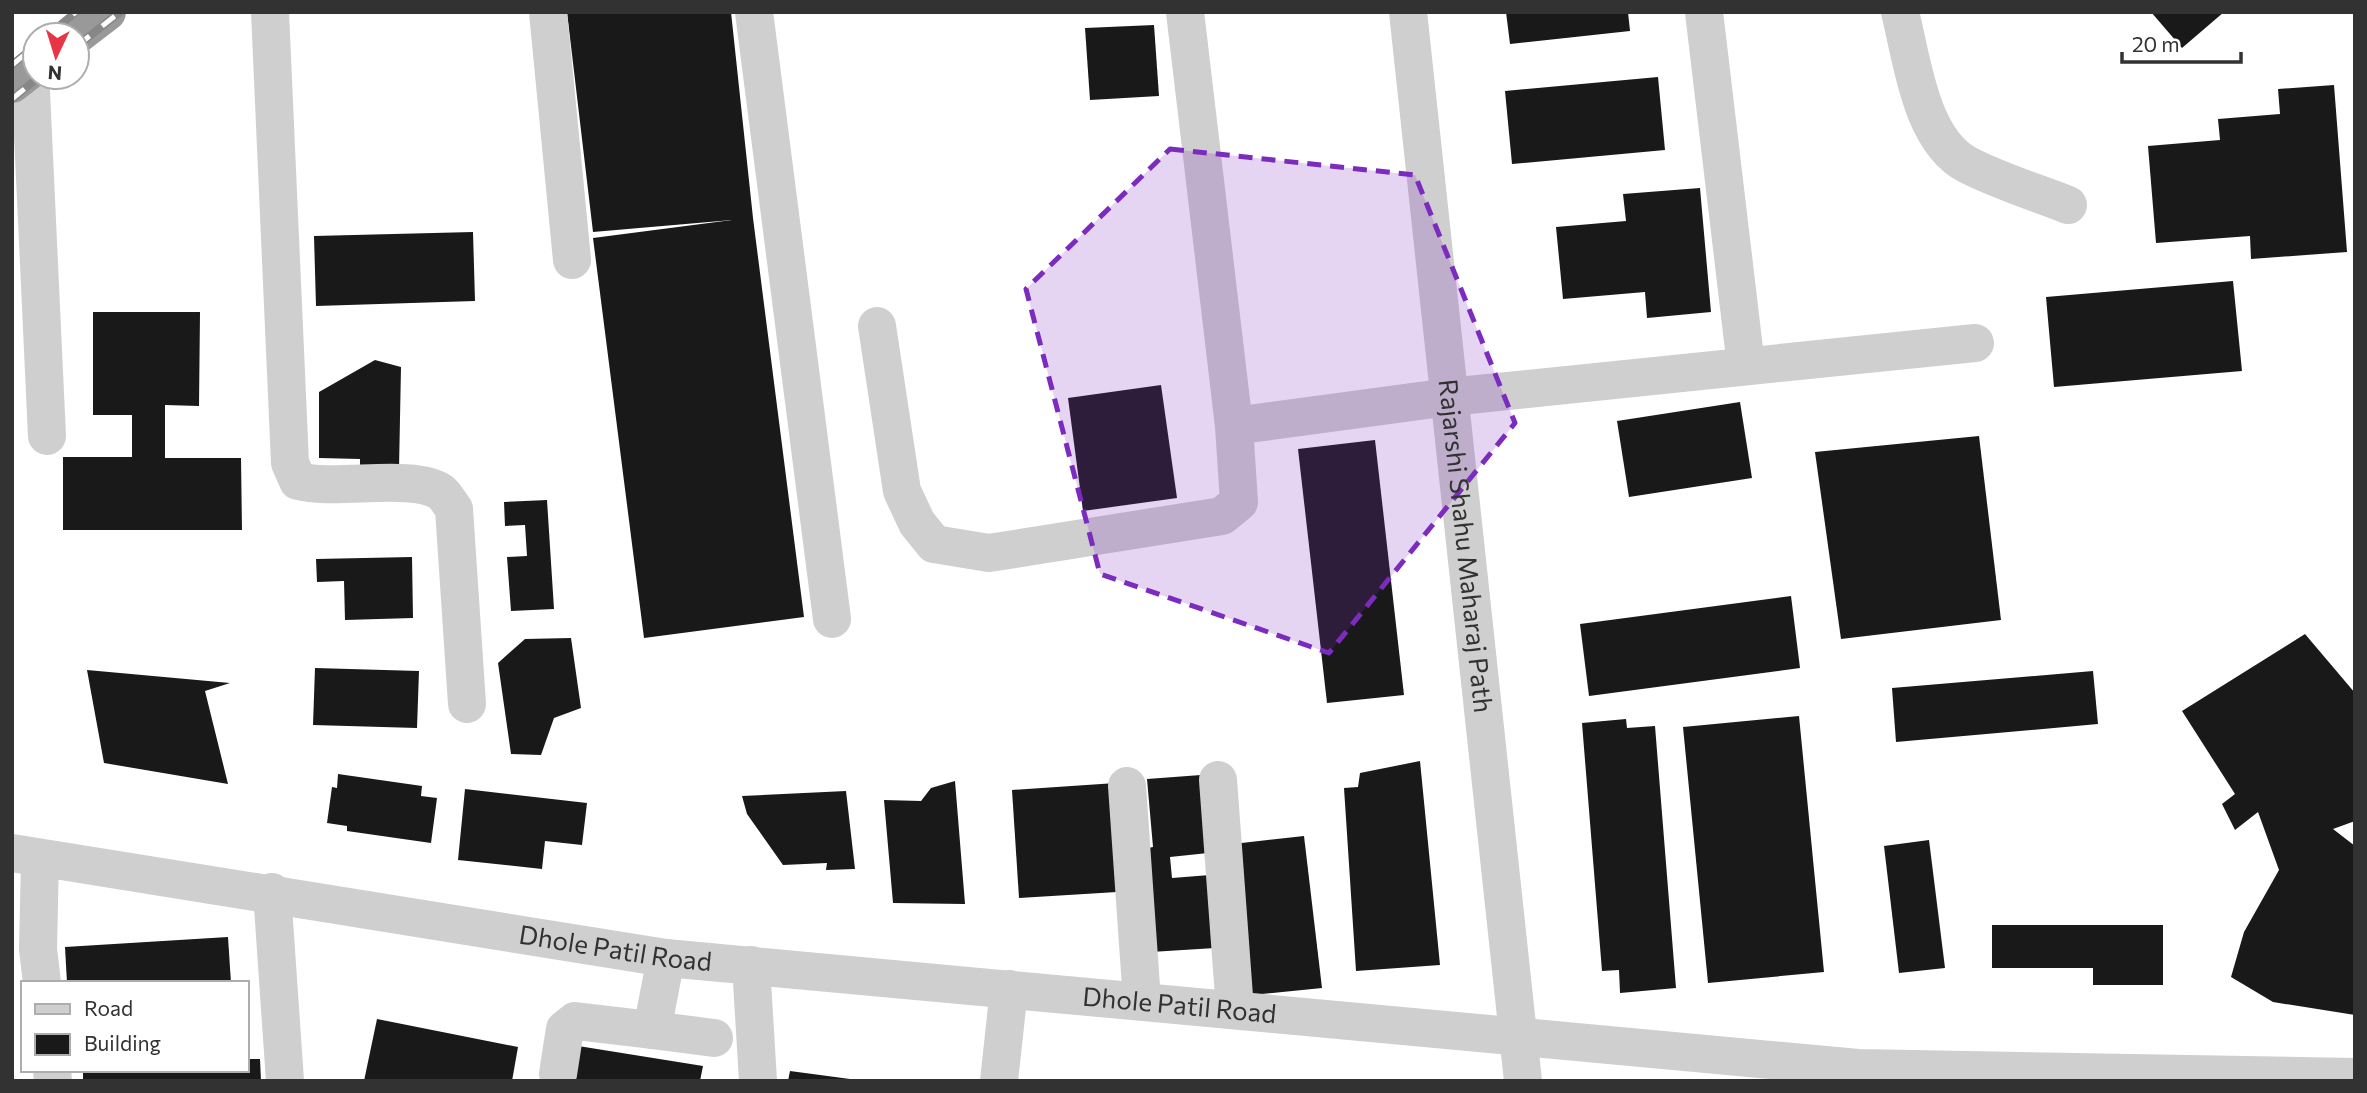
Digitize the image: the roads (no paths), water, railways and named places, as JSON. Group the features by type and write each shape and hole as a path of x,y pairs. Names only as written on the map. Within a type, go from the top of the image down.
{"highway":[{"path":"91,24 107,12"}],"street":[{"path":"270,12 290,463 298,481 316,486 423,484 443,493 454,509 467,704"},
{"path":"548,12 572,260"},
{"path":"754,12 832,619"},
{"path":"877,326 902,491 917,523 934,544 989,553 1222,516 1239,502 1234,426 1185,12"},
{"name":"Rajarshi Shahu Maharaj Path","path":"1408,12 1523,1081"},
{"path":"1900,12 1923,104 1935,134 1965,164 2068,205"},
{"path":"1714,15 1746,366"},
{"path":"27,91 47,436"},
{"path":"1234,426 1449,397 1975,343"},
{"path":"1218,780 1235,1010"},
{"path":"1127,786 1142,1001"},
{"path":"26,855 31,960"},
{"name":"Dhole Patil Road","path":"26,855 272,892 666,958 1518,1036 1740,1069 1858,1074 2333,1079"},
{"path":"272,892 285,1081"},
{"path":"652,1030 666,958"},
{"path":"751,965 758,1081"},
{"path":"999,1081 1009,989"},
{"path":"558,1074 565,1029 575,1021 714,1038"}],"railway":[{"path":"65,21 76,12"},
{"path":"91,35 120,12"},
{"path":"12,65 21,58"},
{"path":"12,99 22,91"}]}
